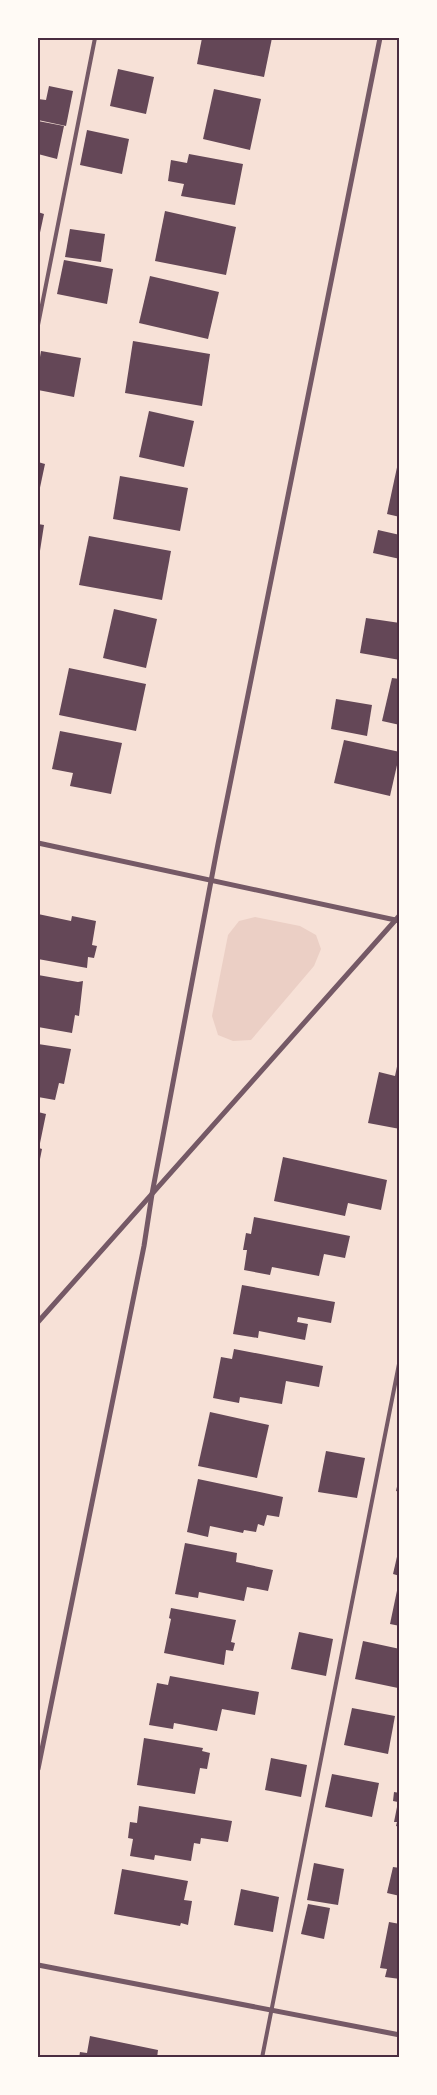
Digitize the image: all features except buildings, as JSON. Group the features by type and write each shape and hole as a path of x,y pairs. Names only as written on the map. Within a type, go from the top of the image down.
{"street":[{"path":"38,1769 144,1246 211,880 380,38"},
{"path":"38,844 397,920"},
{"path":"38,1322 400,915"},
{"path":"38,1965 400,2035"}],"lane":[{"path":"38,325 95,38"},
{"path":"262,2058 400,1359"}],"shaded area":[{"path":"255,917 300,926 316,935 321,949 314,966 251,1040 233,1041 218,1035 212,1016 228,935 239,921"}]}
